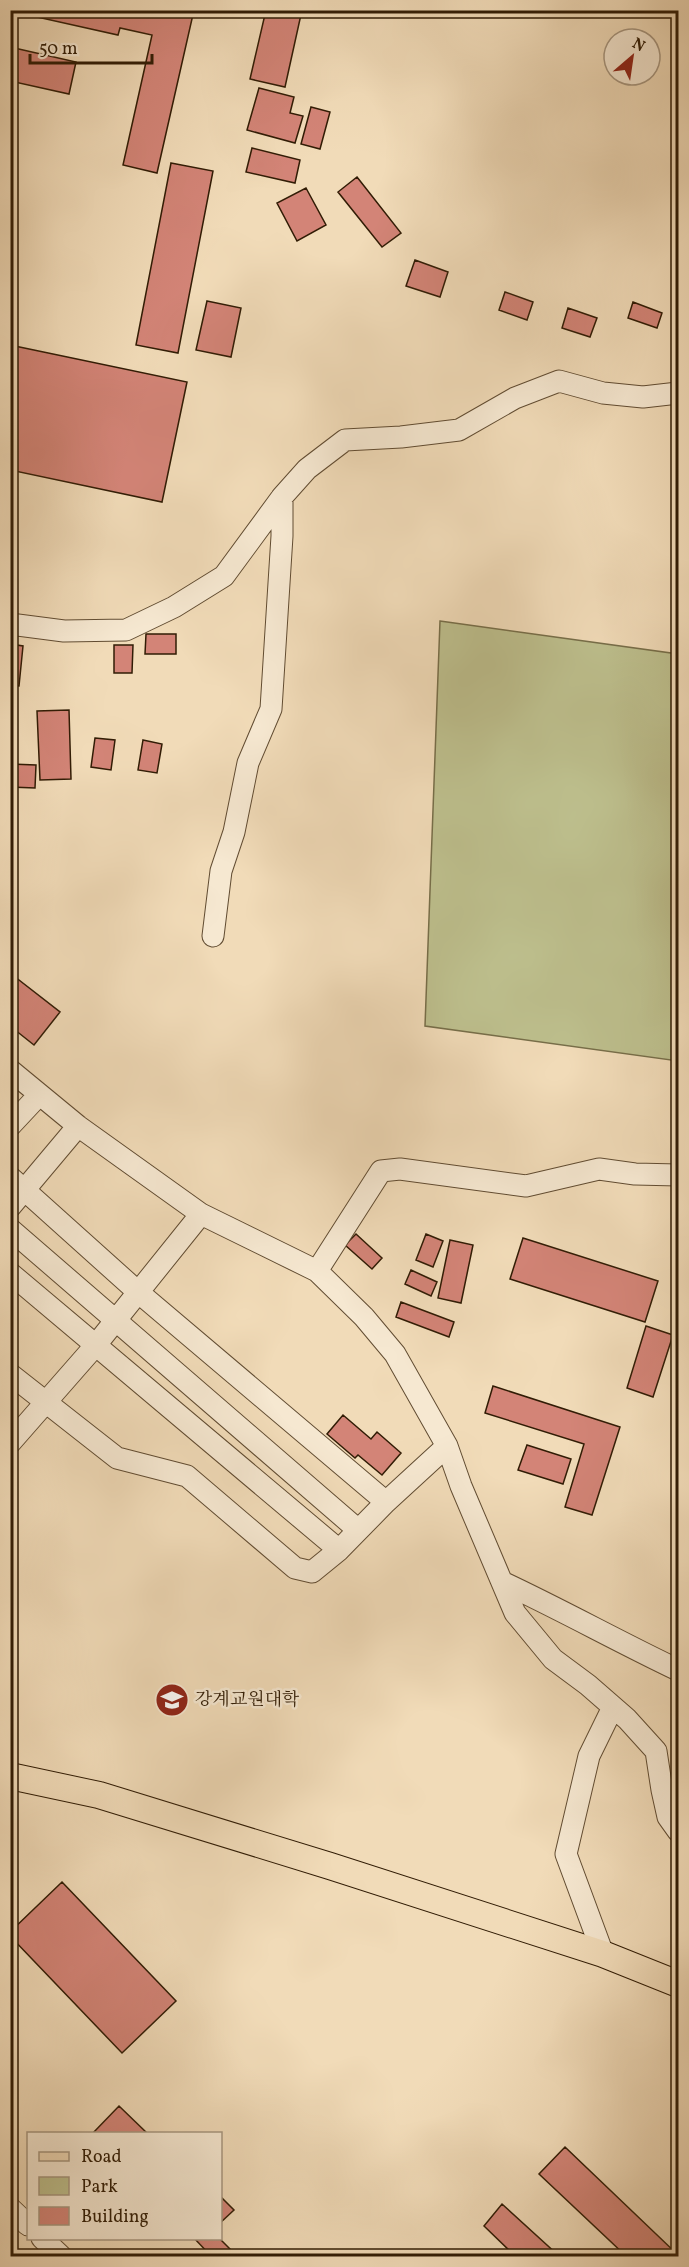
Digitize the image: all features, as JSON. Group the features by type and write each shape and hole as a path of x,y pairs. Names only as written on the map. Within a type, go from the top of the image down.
{"main road":[{"path":"10,1776 99,1795 330,1866 603,1954 678,1984"}],"street":[{"path":"10,624 64,631 126,630 174,608 224,576 282,497 307,469 345,440 401,437 459,430 515,398 559,381 603,393 643,397 678,393"},
{"path":"213,936 221,871 234,831 248,763 271,709 282,536 282,497"},
{"path":"10,1070 78,1126 201,1214 318,1271 364,1317 395,1354 447,1446 461,1486 515,1613 553,1659 613,1707 656,1751 668,1817 678,1831"},
{"path":"10,1126 39,1095"},
{"path":"10,1207 18,1183 78,1126"},
{"path":"318,1271 381,1171 400,1168 526,1186 599,1169 635,1174 678,1175"},
{"path":"18,1183 138,1292 386,1502"},
{"path":"10,1443 116,1321 201,1214"},
{"path":"10,1229 357,1529"},
{"path":"10,1273 339,1550"},
{"path":"10,1374 117,1458 187,1476 295,1568 312,1572 339,1550 357,1529 447,1446"},
{"path":"502,1582 567,1612 613,1639 678,1670"},
{"path":"603,1954 566,1854 589,1756 613,1707"},
{"path":"10,2208 27,2224"},
{"path":"44,2240 61,2256"}],"green space":[{"path":"440,621 678,654 678,1061 425,1026"}],"building":[{"path":"29,10 194,10 157,173 123,165 152,35 120,28 118,35 28,15"},
{"path":"266,10 302,10 285,87 250,79"},
{"path":"10,47 76,62 69,94 10,81"},
{"path":"259,88 294,97 290,113 303,116 295,143 247,130"},
{"path":"311,107 330,112 320,149 301,144"},
{"path":"252,148 300,160 295,183 246,172"},
{"path":"171,163 213,171 178,353 136,345"},
{"path":"357,177 401,233 382,247 338,192"},
{"path":"306,188 326,225 297,241 277,203"},
{"path":"415,260 448,272 440,297 406,286"},
{"path":"505,292 533,302 527,320 499,310"},
{"path":"207,301 241,308 231,357 196,350"},
{"path":"633,302 662,313 657,328 628,318"},
{"path":"568,308 597,318 590,337 562,328"},
{"path":"10,345 187,382 162,502 10,470"},
{"path":"146,634 176,634 176,654 145,654"},
{"path":"10,644 23,646 19,686 10,685"},
{"path":"114,645 133,645 132,673 114,673"},
{"path":"69,710 71,779 40,780 37,711"},
{"path":"95,738 115,740 111,770 91,767"},
{"path":"143,740 162,744 157,773 138,770"},
{"path":"10,764 36,765 35,788 10,787"},
{"path":"10,973 60,1012 34,1045 10,1026"},
{"path":"356,1234 382,1258 372,1269 345,1245"},
{"path":"426,1234 443,1241 433,1267 416,1260"},
{"path":"523,1238 658,1281 645,1322 510,1279"},
{"path":"450,1240 473,1245 461,1303 438,1298"},
{"path":"411,1270 437,1282 431,1296 405,1284"},
{"path":"401,1302 454,1322 449,1337 396,1317"},
{"path":"646,1326 673,1335 653,1397 627,1388"},
{"path":"493,1386 620,1427 592,1515 565,1507 584,1444 485,1413"},
{"path":"343,1415 371,1439 377,1432 401,1453 382,1475 358,1455 355,1458 327,1434"},
{"path":"527,1445 571,1459 563,1484 518,1470"},
{"path":"62,1882 176,2001 122,2053 10,1936 10,1932"},
{"path":"119,2106 146,2132 94,2132"},
{"path":"565,2147 678,2256 626,2256 539,2174"},
{"path":"222,2198 234,2210 222,2221"},
{"path":"502,2204 559,2256 515,2256 484,2226"},
{"path":"196,2240 221,2240 237,2256 211,2256"}],"place":[{"name":"강계교원대학","path":"172,1700"}]}
